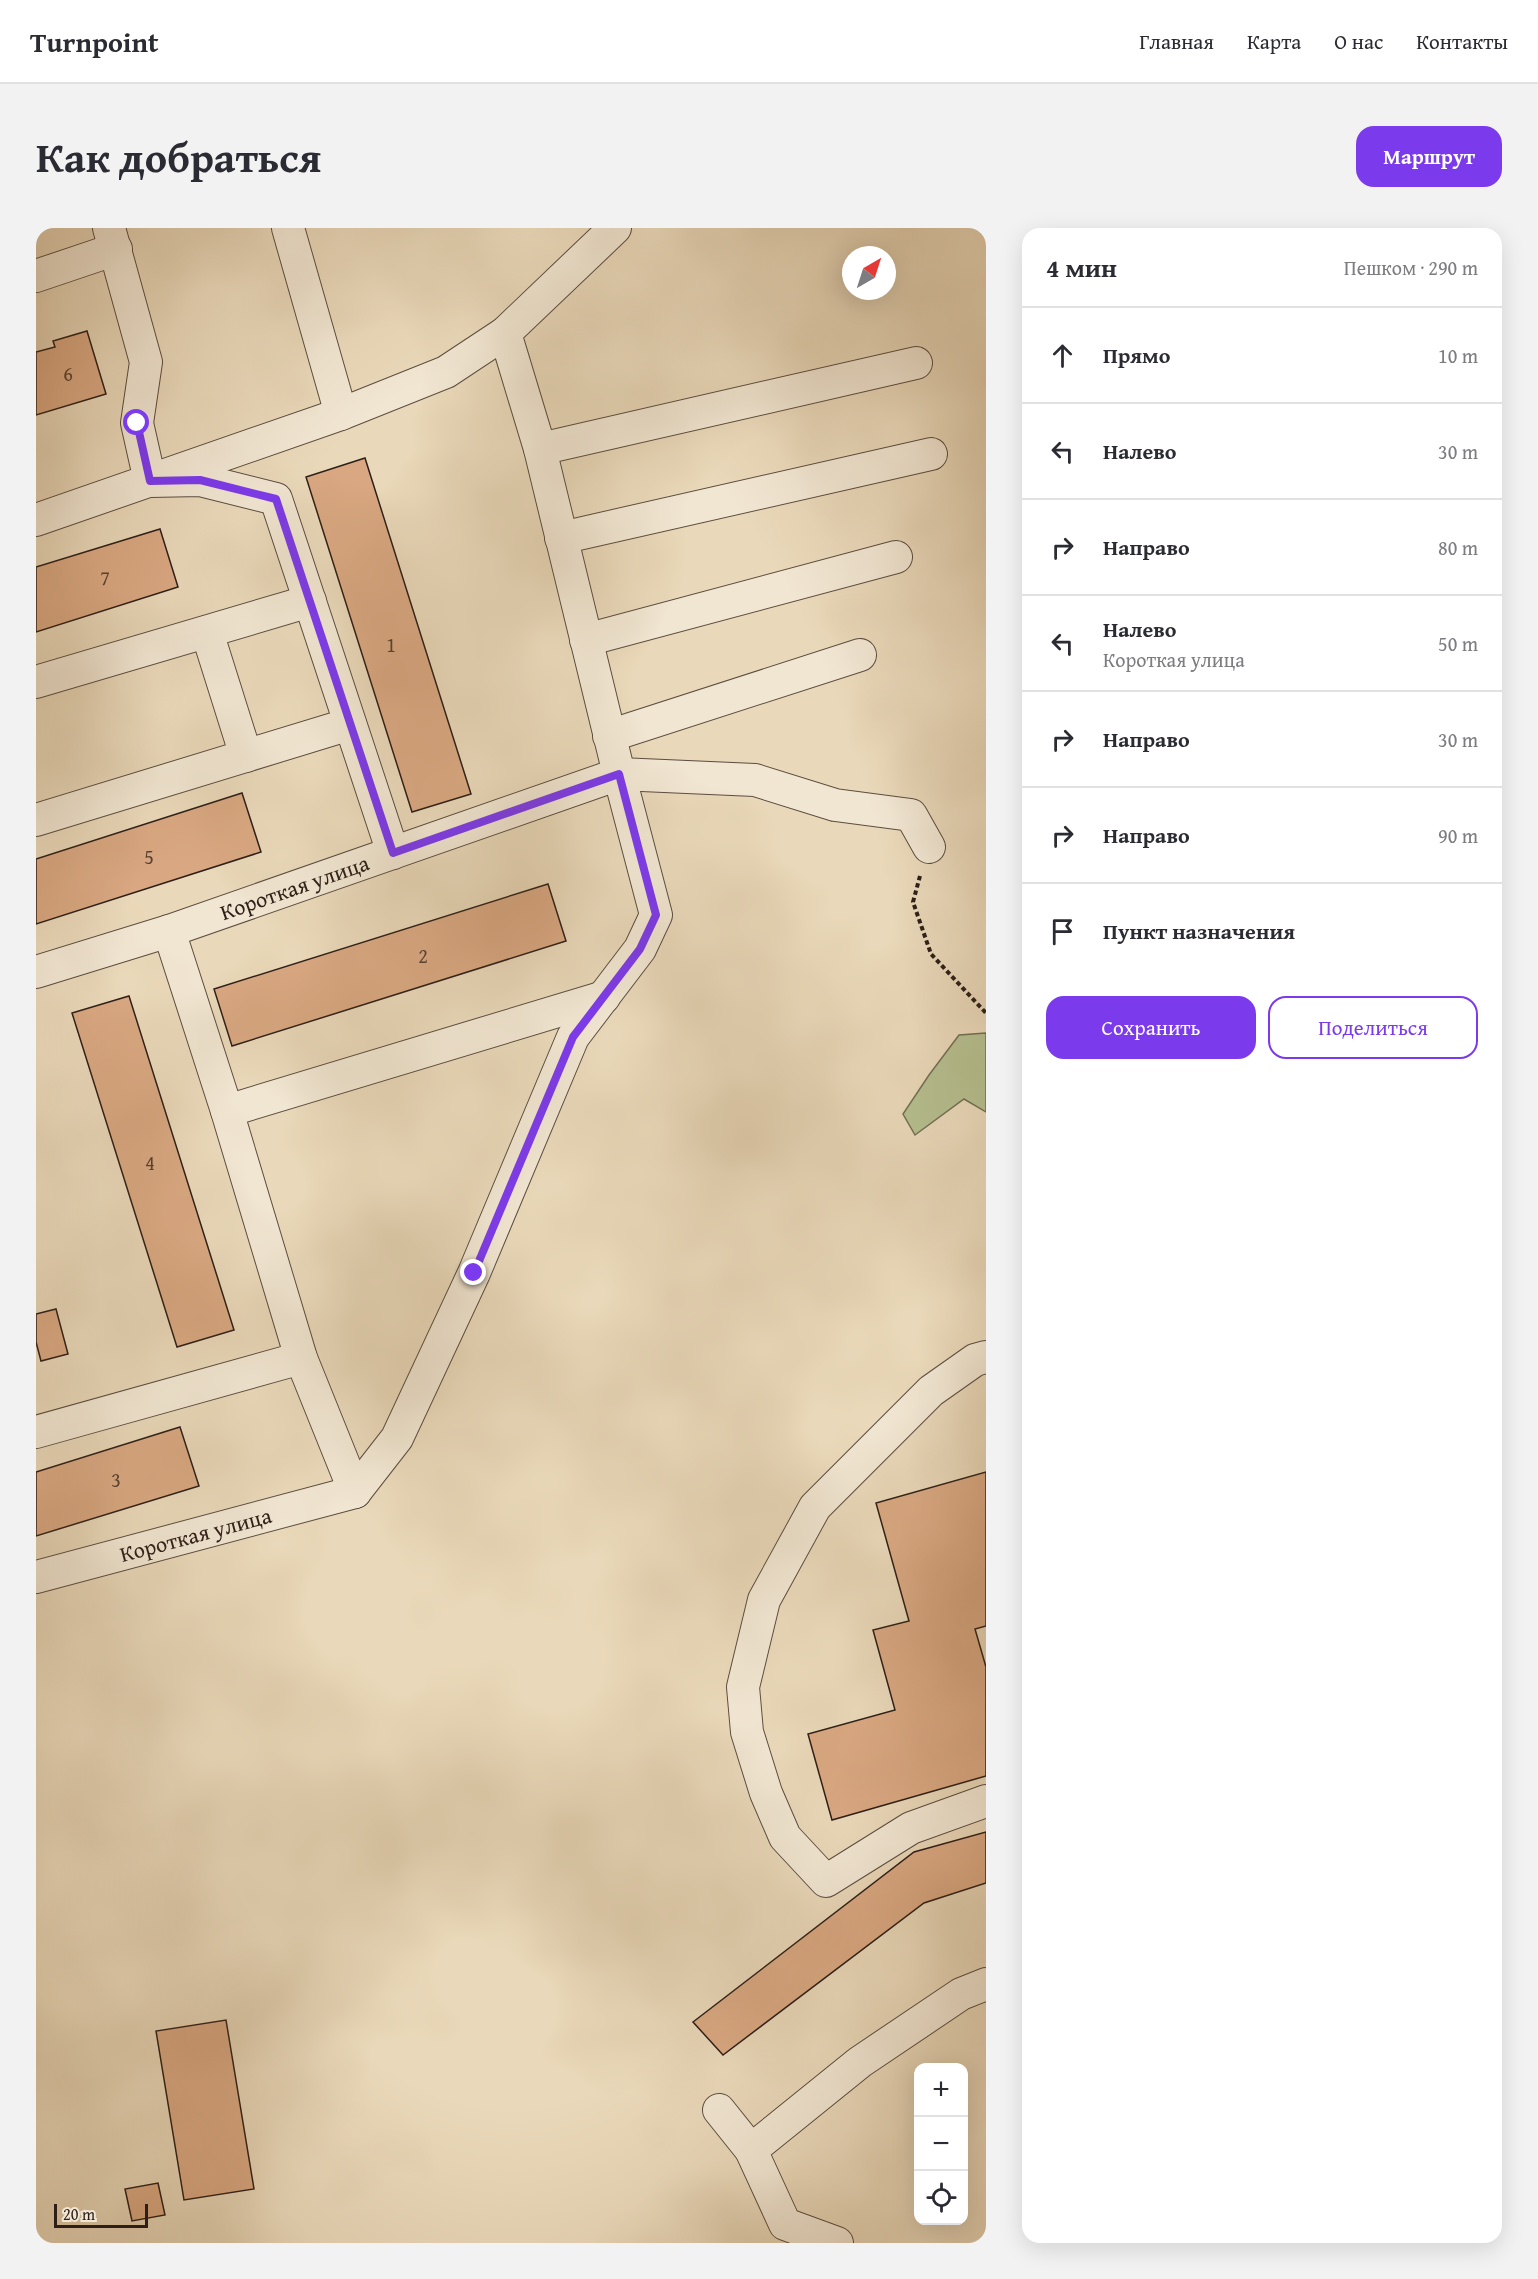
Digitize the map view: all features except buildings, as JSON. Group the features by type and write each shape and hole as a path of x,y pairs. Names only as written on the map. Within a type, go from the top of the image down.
{"street":[{"path":"288,228 341,414"},
{"path":"36,520 341,414 446,372 505,333 615,228"},
{"path":"36,276 112,238 146,362 137,423 150,481"},
{"path":"355,1492 397,1438 474,1273 573,1037 640,949 656,915 609,736 540,449 505,333"},
{"path":"540,449 916,363"},
{"path":"561,538 930,454"},
{"path":"150,481 200,480 276,499 393,853"},
{"path":"586,640 896,557"},
{"path":"36,682 309,601"},
{"path":"207,632 246,756"},
{"path":"609,736 860,655"},
{"path":"36,820 350,724"},
{"path":"619,774 755,780 835,806 911,815 929,847"},
{"name":"Короткая улица","path":"36,972 169,931 619,774"},
{"path":"169,931 227,1111 302,1358 355,1492"},
{"path":"227,1111 604,997"},
{"path":"986,1357 975,1360 931,1391 815,1507 764,1600 743,1687 747,1732 766,1793 785,1838 826,1881 910,1828 986,1801"},
{"path":"36,1432 302,1358"},
{"name":"Короткая улица","path":"36,1577 355,1492"},
{"path":"751,2150 860,2062 961,1994 986,1983"},
{"path":"719,2110 751,2150 785,2224 837,2243"}],"path":[{"path":"929,847 913,902 931,954 986,1013"}],"green space":[{"path":"986,1033 986,1112 964,1099 915,1135 903,1114 929,1075 959,1035"}],"route":[{"path":"137,423 150,481 200,480 276,499 393,853 619,774 656,915 640,949 573,1037 474,1273"}]}
